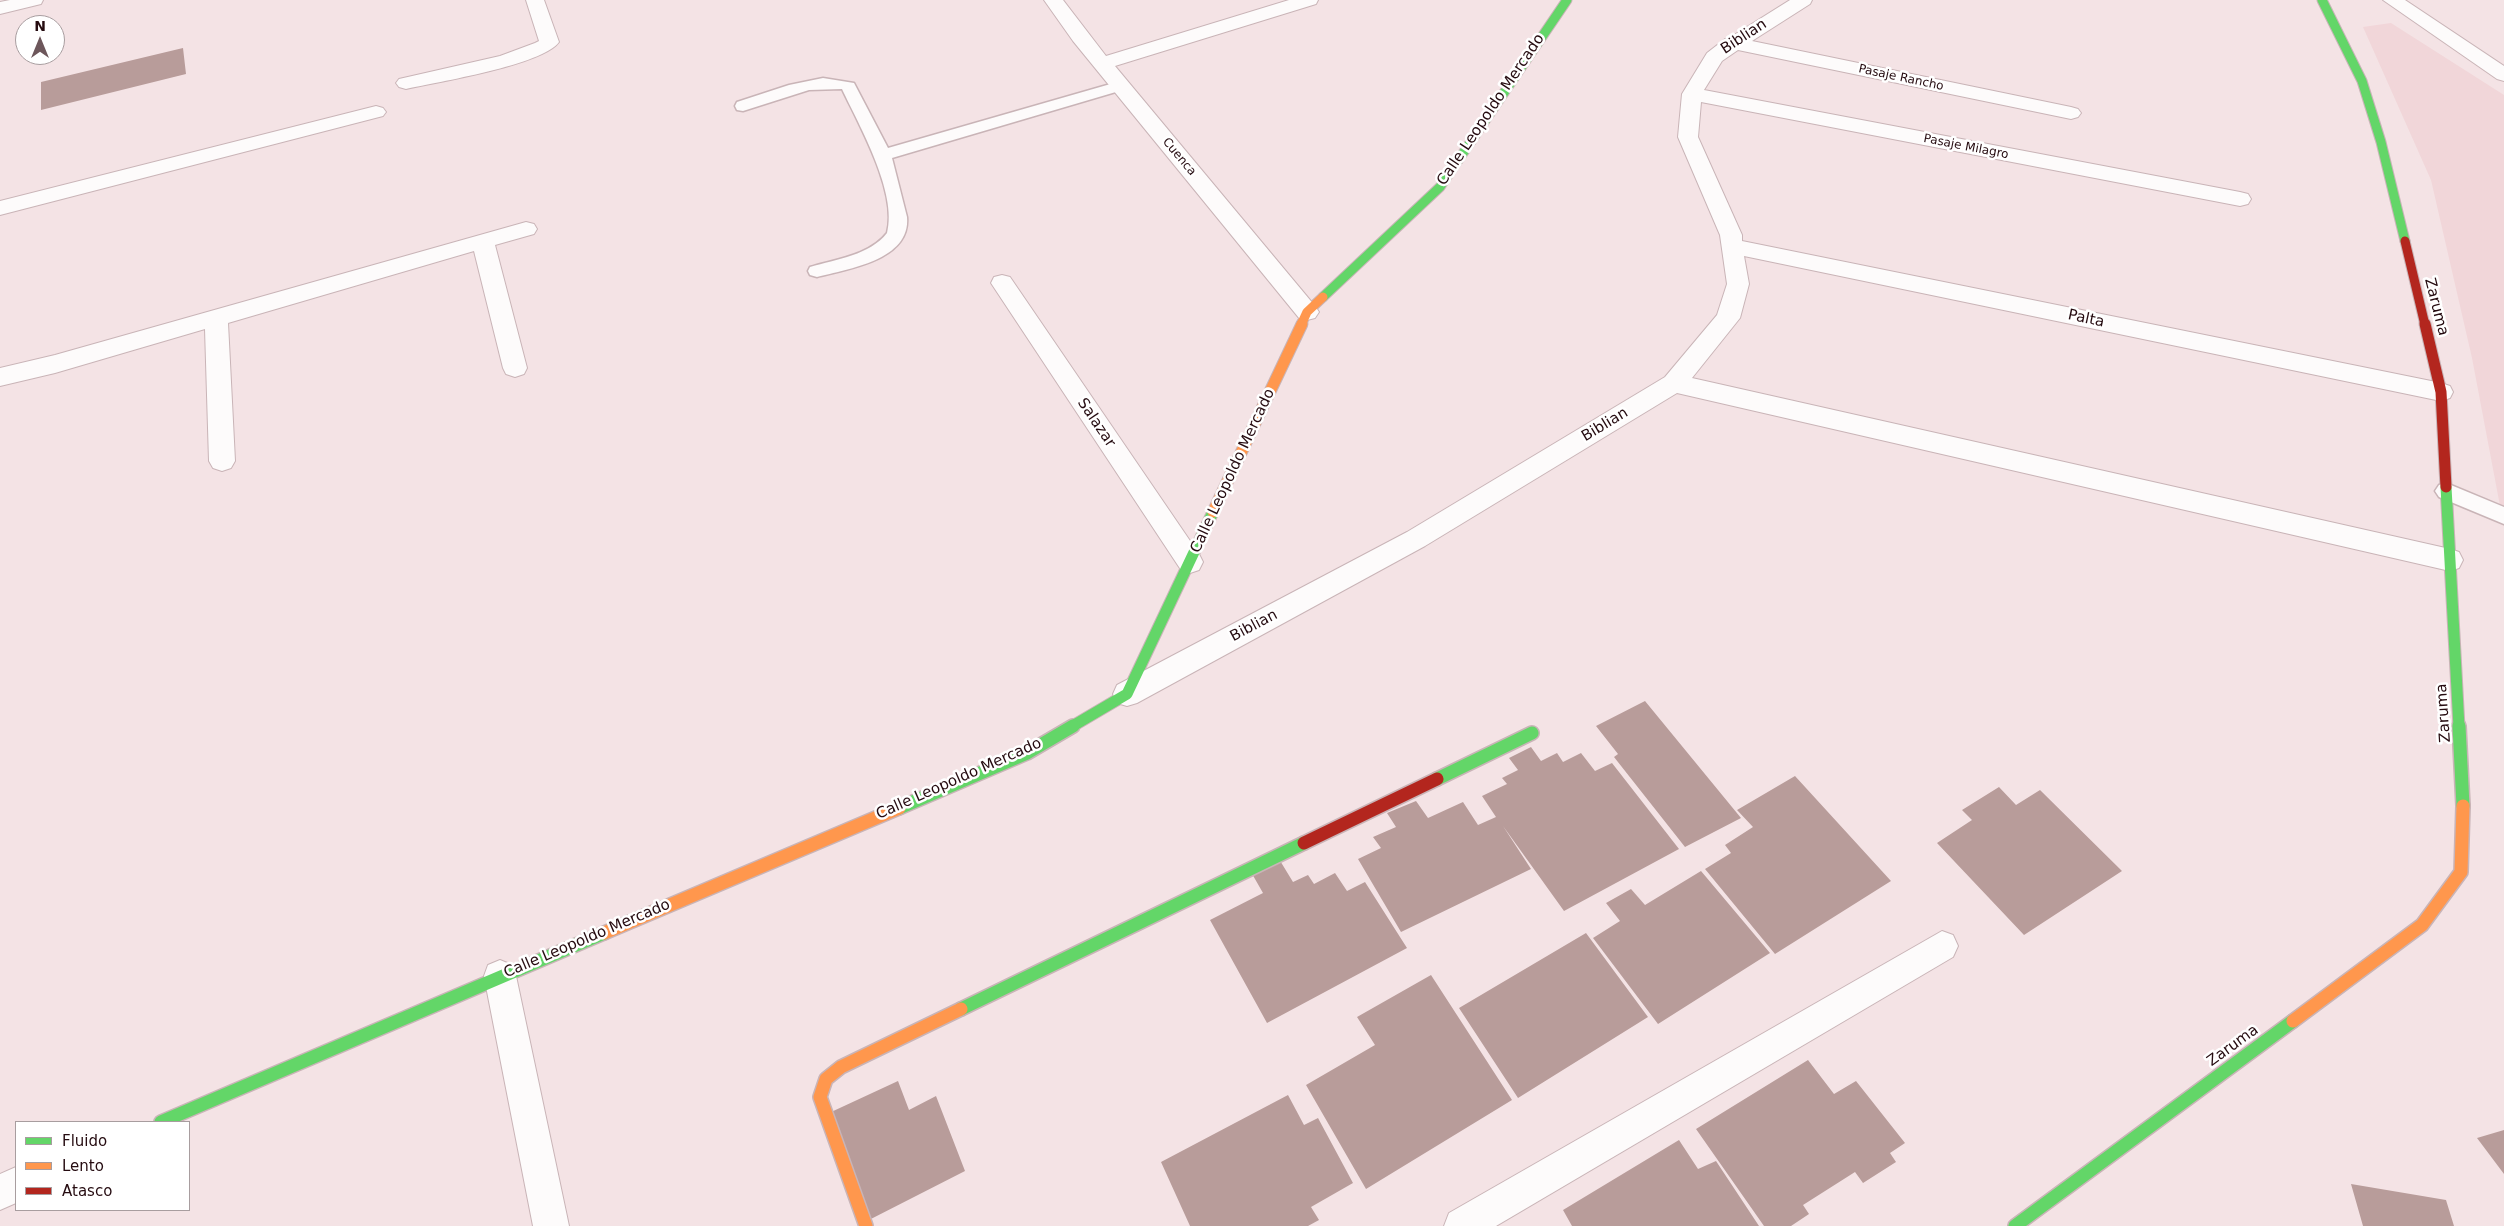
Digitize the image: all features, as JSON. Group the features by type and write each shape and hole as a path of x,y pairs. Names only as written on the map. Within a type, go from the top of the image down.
{"street":[{"path":"0,8 34,0"},
{"path":"406,83 513,58 546,47 549,42 534,0"},
{"name":"Cuenca","path":"1053,0 1102,64 1307,312"},
{"path":"1102,64 1309,0"},
{"name":"Calle Leopoldo Mercado","path":"163,1121 1026,753 1126,694 1307,312 1440,187 1567,0"},
{"name":"Biblian","path":"1126,694 1416,539 1674,383 1728,318 1738,284 1731,246 1732,235 1688,137 1692,94 1714,56 1803,0"},
{"name":"Zaruma","path":"2014,1226 2422,925 2461,872 2462,769 2441,392 2381,142 2362,81 2322,0"},
{"path":"2392,0 2504,75"},
{"name":"Pasaje Rancho","path":"1732,43 2071,113"},
{"name":"Pasaje Milagro","path":"1692,94 2240,199"},
{"path":"0,208 376,112"},
{"path":"0,376 55,364 526,229"},
{"path":"484,241 515,368"},
{"name":"Palta","path":"1731,246 2441,392"},
{"name":"Salazar","path":"1002,283 1190,562"},
{"path":"216,318 222,460"},
{"path":"1674,383 2450,560"},
{"path":"866,1226 820,1097 826,1080 842,1067 1532,733"},
{"path":"1462,1226 1942,946"},
{"path":"500,976 551,1226"},
{"path":"0,1192 15,1185"}],"lane":[{"path":"742,106 820,83 836,82 848,86 883,155 899,224 891,242 872,255 817,271"},
{"path":"883,155 1120,86"},
{"path":"2446,491 2504,516"}],"shaded area":[{"path":"2391,23 2504,95 2504,527 2472,358 2431,180 2363,27"}],"building":[{"path":"183,48 186,74 41,110 41,82"},
{"path":"1645,701 1741,818 1685,847 1614,757 1618,754 1596,726"},
{"path":"1531,747 1541,761 1557,753 1563,762 1581,753 1595,771 1612,763 1679,849 1564,911 1503,826 1531,869 1401,932 1358,859 1381,848 1373,837 1396,827 1387,813 1416,801 1428,818 1463,802 1478,825 1496,817 1482,796 1507,784 1502,778 1518,770 1509,758"},
{"path":"1795,776 1891,881 1775,954 1705,869 1731,853 1725,845 1753,827 1737,810"},
{"path":"1999,787 2016,805 2040,790 2122,871 2024,935 1937,843 1972,820 1962,810"},
{"path":"1279,859 1293,882 1308,875 1314,884 1335,873 1347,891 1365,882 1407,948 1267,1023 1210,920 1263,893 1251,872"},
{"path":"1701,871 1770,953 1658,1024 1593,938 1620,921 1606,903 1631,889 1645,905"},
{"path":"1586,933 1648,1017 1518,1098 1459,1008"},
{"path":"1431,975 1512,1100 1366,1189 1306,1085 1375,1045 1357,1017"},
{"path":"1808,1060 1834,1094 1856,1081 1905,1143 1890,1153 1896,1162 1863,1183 1855,1172 1803,1205 1809,1214 1791,1226 1764,1226 1696,1129"},
{"path":"898,1081 909,1110 936,1096 965,1171 865,1222 829,1113"},
{"path":"1288,1095 1304,1125 1318,1118 1353,1183 1311,1207 1319,1220 1308,1226 1190,1226 1161,1162"},
{"path":"2504,1130 2504,1174 2477,1138"},
{"path":"1679,1140 1698,1169 1716,1161 1759,1226 1572,1226 1563,1210"},
{"path":"2351,1184 2446,1200 2454,1226 2363,1226"}],"traffic: fast":[{"path":"1323,297 1440,187 1567,0"},
{"path":"2322,0 2362,81 2381,142 2405,241"},
{"path":"2446,487 2463,806"},
{"path":"899,808 1027,753 1127,694 1213,512"},
{"path":"1437,779 1532,733"},
{"path":"961,1009 1304,843"},
{"path":"163,1121 604,933"},
{"path":"2015,1226 2293,1021"}],"traffic: slow":[{"path":"1213,512 1307,312 1323,297"},
{"path":"2293,1021 2422,925 2461,872 2463,806"},
{"path":"604,933 899,808"},
{"path":"866,1226 820,1097 826,1079 841,1067 961,1009"}],"traffic: jam":[{"path":"2405,241 2441,392 2446,487"},
{"path":"1304,843 1437,779"}]}
